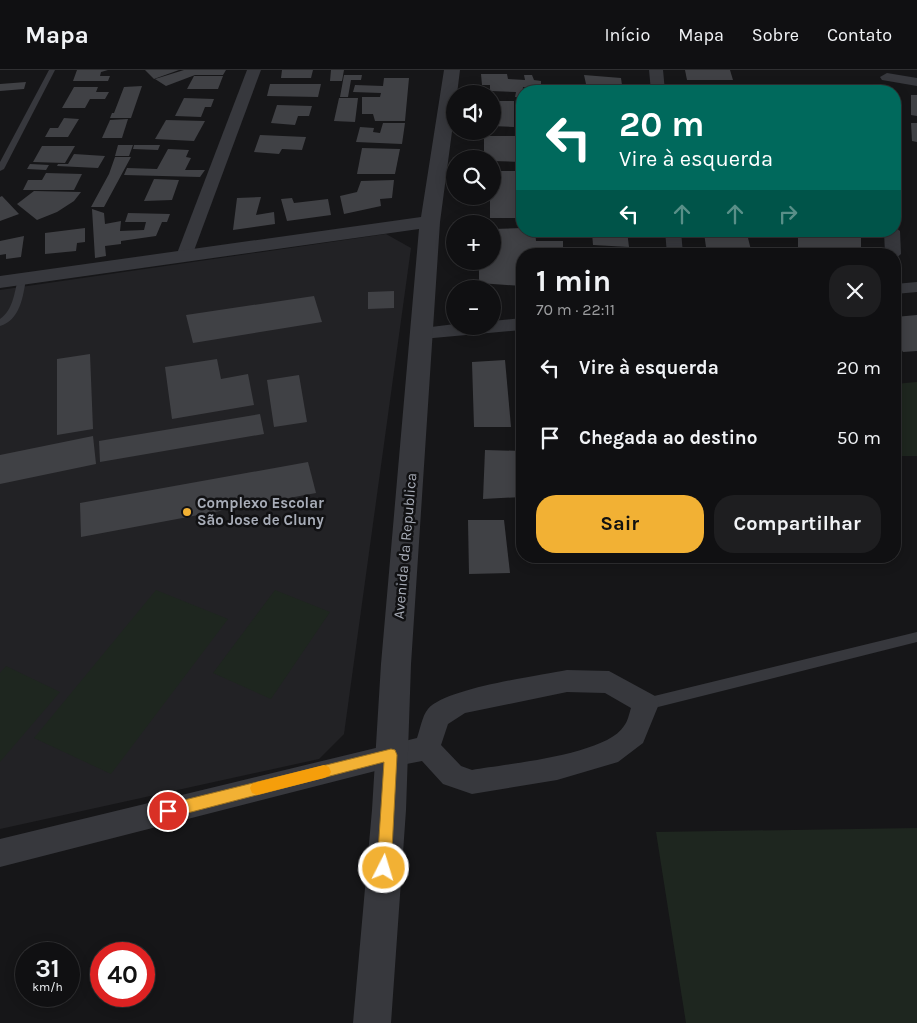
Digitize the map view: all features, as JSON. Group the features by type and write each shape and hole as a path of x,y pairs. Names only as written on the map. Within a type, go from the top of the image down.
{"street":[{"path":"184,256 254,70"},
{"name":"Avenida da Republica","path":"372,1023 389,810 396,664 430,222 452,70"},
{"path":"656,70 657,85"},
{"path":"887,74 917,82"},
{"path":"0,282 430,222"},
{"path":"901,288 917,287"},
{"path":"422,333 516,325"},
{"path":"567,681 609,682 646,704 634,735 609,754 557,768 472,782 452,775 427,748 437,717 459,704 498,694 567,681"},
{"path":"0,853 391,755 427,748"}],"lane":[{"path":"0,169 52,70"},
{"path":"0,323 7,320 16,307 22,279"},
{"path":"646,704 917,637"}],"shaded area":[{"name":"Complexo Escolar São Jose de Cluny","path":"386,234 411,248 344,734 319,759 0,829 0,290"},
{"path":"917,382 917,456 901,456 901,383"},
{"path":"156,590 228,619 111,774 34,738"},
{"path":"275,590 330,612 271,699 213,673"},
{"path":"6,666 60,692 0,762 0,673"},
{"path":"917,828 917,1023 686,1023 656,832"}],"building":[{"path":"77,70 108,70 101,72 100,76 110,76 108,81 73,81"},
{"path":"145,70 179,70 154,79"},
{"path":"184,70 226,70 223,75 195,75 166,86 155,79"},
{"path":"282,70 313,70 311,78 281,78"},
{"path":"331,70 344,70 342,81 330,81"},
{"path":"685,70 730,70 733,80 687,80"},
{"path":"481,74 507,74 508,79 525,80 524,75 532,75 534,80 541,81 541,85 516,85 516,92 501,91 501,85 482,85"},
{"path":"344,75 362,75 361,80 351,80 348,97 340,97"},
{"path":"584,75 621,78 622,85 597,85 586,84"},
{"path":"194,76 223,76 218,89 187,89"},
{"path":"384,78 409,78 405,121 375,121 373,114 362,114 362,97 380,97 381,93 353,92 355,85 383,86"},
{"path":"26,82 24,89 0,91 0,84"},
{"path":"270,84 321,84 318,97 267,96"},
{"path":"142,86 131,118 110,118 112,113 114,113 124,87"},
{"path":"74,87 98,87 96,92 109,92 105,99 90,99 85,108 62,108"},
{"path":"911,95 917,95 917,116 911,115"},
{"path":"184,98 214,99 211,107 205,107 201,117 175,116"},
{"path":"339,98 358,98 355,122 334,121"},
{"path":"501,101 514,101 514,127 501,126"},
{"path":"277,105 312,106 309,116 298,116 295,125 271,123"},
{"path":"64,118 79,119 68,137 45,137 50,128 58,128"},
{"path":"128,119 122,138 102,138 110,120"},
{"path":"166,120 205,121 194,141 155,139"},
{"path":"383,123 405,123 402,144 356,142 360,127 374,128 373,132 380,133"},
{"path":"911,123 917,123 917,142 912,141"},
{"path":"260,135 306,137 302,150 282,149 279,154 254,152"},
{"path":"501,136 516,136 516,162 501,161 501,150 484,150 484,140 501,140"},
{"path":"118,145 133,145 129,156 115,156"},
{"path":"134,145 160,145 158,150 133,149"},
{"path":"42,146 75,146 65,163 33,162"},
{"path":"362,148 400,149 395,174 357,174"},
{"path":"168,149 189,150 186,157 191,158 185,170 205,170 200,177 124,175 127,168 157,169"},
{"path":"74,154 105,156 98,168 57,166 58,164 68,164"},
{"path":"115,157 131,157 104,207 91,207 109,174"},
{"path":"30,164 49,165 46,170 27,169"},
{"path":"501,171 516,171 516,218 501,218 501,215 490,215 490,205 501,205"},
{"path":"46,173 82,174 74,190 23,190 28,180 42,180"},
{"path":"154,179 179,180 172,200 144,201"},
{"path":"394,180 392,198 380,199 381,206 344,214 340,196 357,192 361,181"},
{"path":"34,191 81,192 74,201 57,212 37,220 17,204"},
{"path":"2,196 19,214 0,221 0,197"},
{"path":"261,197 256,215 274,212 275,224 233,230 237,198"},
{"path":"292,198 294,203 328,199 331,215 287,221 281,199"},
{"path":"92,209 104,213 105,224 121,221 120,231 144,230 146,222 125,222 128,213 170,214 167,222 162,222 156,236 121,241 121,244 105,246 106,256 95,258"},
{"path":"85,228 85,242 77,243 76,251 45,254 45,233"},
{"path":"516,228 516,237 536,237 536,241 563,241 563,248 516,248 516,286 501,285 501,280 479,280 479,270 501,270 501,229"},
{"path":"24,236 21,257 6,259 6,254 0,255 0,241"},
{"path":"592,237 628,237 629,247 593,245"},
{"path":"705,237 748,237 750,248 706,248"},
{"path":"798,237 861,237 861,248 798,248"},
{"path":"394,291 394,308 368,309 368,292"},
{"path":"314,296 322,322 193,343 186,315"},
{"path":"917,315 917,351 903,352 901,349 901,316"},
{"path":"90,354 93,429 57,435 57,359"},
{"path":"217,359 221,379 248,374 254,405 172,419 165,367"},
{"path":"505,360 511,427 474,427 472,362"},
{"path":"299,375 307,422 274,427 267,380"},
{"path":"260,414 264,434 100,462 99,441"},
{"path":"93,436 96,464 0,484 0,455"},
{"path":"485,450 516,451 516,497 483,499"},
{"path":"308,462 316,493 81,537 80,503"},
{"path":"468,520 504,520 510,573 469,574"}],"slow traffic":[{"path":"257,788 324,772"}],"place":[{"name":"Complexo Escolar São Jose de Cluny","path":"187,512"}],"route":[{"path":"168,811 391,755 384,868"}]}
